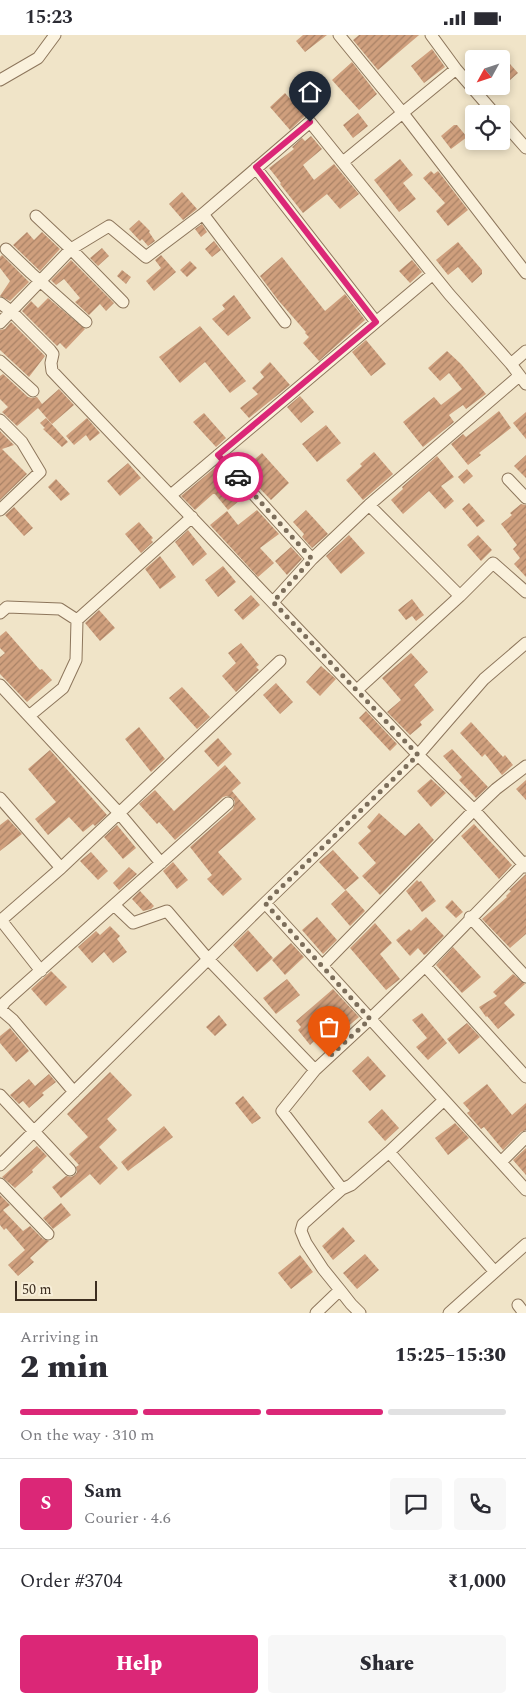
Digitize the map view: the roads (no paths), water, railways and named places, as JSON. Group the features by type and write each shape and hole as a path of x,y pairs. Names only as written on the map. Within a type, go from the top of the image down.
{"street":[{"path":"0,80 38,57 54,35"},
{"path":"339,35 402,112 526,273"},
{"path":"431,35 456,69 487,105"},
{"path":"343,162 456,69"},
{"path":"0,323 71,249 109,226 146,257 203,214 310,122 449,294 511,364 522,380 369,505 312,559 273,602"},
{"path":"510,130 525,146"},
{"path":"256,167 376,322"},
{"path":"203,214 286,321"},
{"path":"36,216 123,302"},
{"path":"6,249 86,322"},
{"path":"171,495 433,274"},
{"path":"0,303 12,312 50,350 53,354 52,371 418,755 525,864 470,917 425,966 315,1070 282,1111 342,1189"},
{"path":"511,364 526,351"},
{"path":"0,361 33,391"},
{"path":"0,420 22,441 40,472 0,510"},
{"path":"218,455 312,559"},
{"path":"508,479 526,498"},
{"path":"369,505 460,596"},
{"path":"29,716 63,688 76,660 78,620 192,517"},
{"path":"357,690 460,596 493,563 526,592"},
{"path":"0,613 7,607 60,609 78,620"},
{"path":"0,1165 418,755 484,679 526,643"},
{"path":"41,971 0,920 119,813 280,661"},
{"path":"0,685 119,813 161,863"},
{"path":"322,966 474,810 496,789 526,766"},
{"path":"0,798 60,867"},
{"path":"74,1092 13,1020 0,1009 5,1002 228,803"},
{"path":"265,903 526,1190"},
{"path":"114,905 133,923 167,911 208,959 315,1070"},
{"path":"470,917 526,977"},
{"path":"425,966 526,1077"},
{"path":"0,1095 70,1169"},
{"path":"360,1313 350,1304 323,1269 306,1243 301,1231 303,1224 342,1189 351,1185 390,1152 444,1100"},
{"path":"501,1162 526,1137"},
{"path":"390,1152 495,1272"},
{"path":"0,1184 48,1234"},
{"path":"449,1313 526,1244"},
{"path":"316,1313 340,1290"}]}
